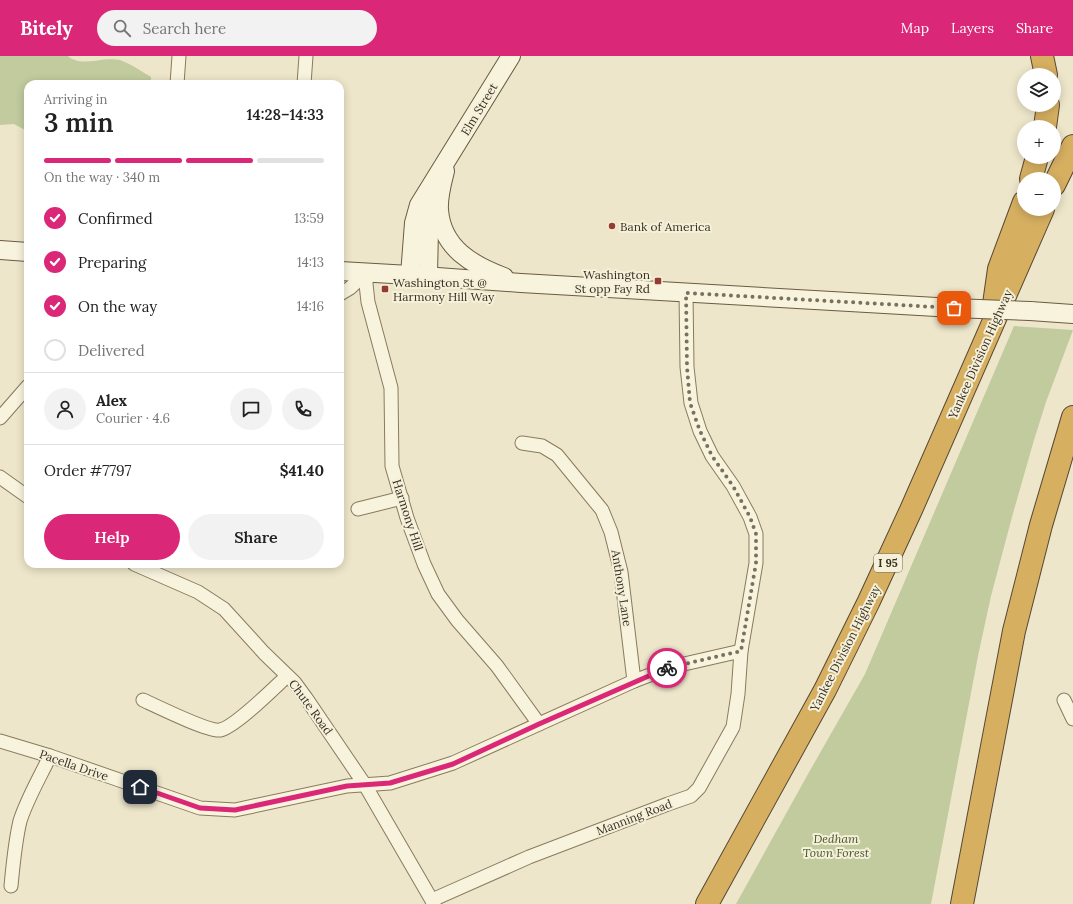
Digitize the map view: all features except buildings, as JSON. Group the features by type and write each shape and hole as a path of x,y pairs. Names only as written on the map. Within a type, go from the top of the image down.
{"highway":[{"path":"1042,56 1045,68"},
{"path":"1060,172 1073,146"},
{"path":"990,330 999,269 1019,216"},
{"name":"Yankee Division Highway","path":"707,904 806,725 849,642 895,546 1040,216"},
{"path":"962,904 1014,631 1041,525 1073,417"}],"main road":[{"name":"Elm Street","path":"410,275 414,223 419,205 511,56"},
{"name":"Elm Street","path":"428,276 431,209 446,163"},
{"path":"446,163 439,210 444,230 449,239 456,249 471,262 521,283"},
{"path":"0,250 24,252"},
{"path":"344,271 686,293 1073,314"}],"street":[{"path":"176,80 179,56"},
{"path":"304,80 306,56"},
{"path":"344,292 367,272"},
{"name":"Harmony Hill","path":"367,272 366,284 368,302 391,388 392,466 407,518 424,564 438,594 457,620 497,666 539,724"},
{"name":"Manning Road","path":"433,902 529,857 691,796 699,788 733,727 738,694 741,651 756,563 756,534 750,517 736,492 712,456 700,431 690,403 687,367 686,293"},
{"path":"0,418 24,391"},
{"name":"Anthony Lane","path":"522,443 542,446 557,455 602,510 611,532 622,572 634,681"},
{"path":"0,477 24,494"},
{"path":"358,510 402,498"},
{"name":"Chute Road","path":"143,568 198,592 224,609 287,676 306,698 365,784 433,902"},
{"name":"Pacella Drive","path":"0,741 50,756 200,808 235,810 347,786 390,783 453,764 634,681 671,666 741,651"},
{"path":"143,700 206,728 219,730 232,726 287,676"},
{"path":"1064,700 1073,719"},
{"path":"11,886 20,822 30,796 50,756"}],"green space":[{"path":"0,56 68,56 79,61 113,59 120,60 151,77 151,80 24,80 24,129 14,124 0,125"},
{"name":"Dedham Town Forest","path":"1014,326 1073,330 1046,402 1034,440 991,596 978,656 931,904 736,904 865,674"}],"way so far":[{"path":"667,668 741,651 756,563 756,534 750,517 733,486 712,456 700,431 690,403 687,367 686,293 954,308"}],"place":[{"name":"Bank of America","path":"612,226"},
{"name":"Washington St opp Fay Rd","path":"658,281"},
{"name":"Washington St @ Harmony Hill Way","path":"385,289"}],"route":[{"path":"140,787 200,808 235,810 347,786 390,783 453,764 634,681 667,668"}]}
